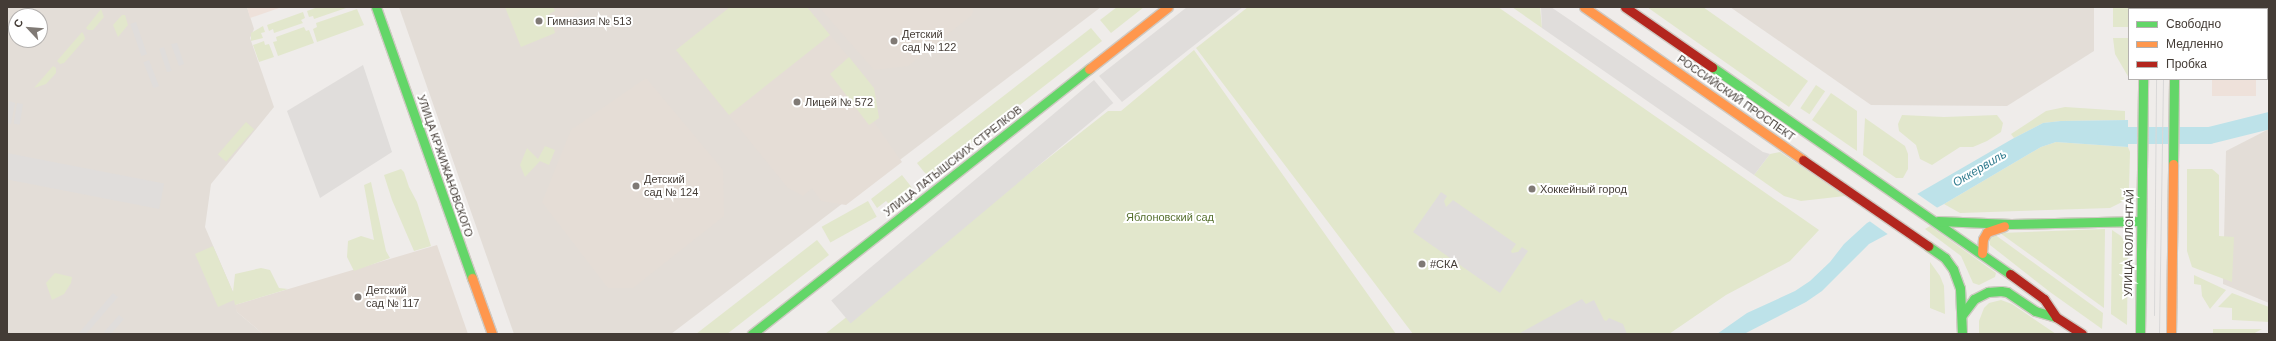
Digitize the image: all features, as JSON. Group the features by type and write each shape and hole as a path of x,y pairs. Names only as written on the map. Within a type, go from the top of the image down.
{"main road":[{"name":"УЛИЦА КРЖИЖАНОВСКОГО","path":"376,7 492,334"},
{"name":"УЛИЦА ЛАТЫШСКИХ СТРЕЛКОВ","path":"748,332 1156,7"},
{"name":"УЛИЦА ЛАТЫШСКИХ СТРЕЛКОВ","path":"748,332 1168,7"},
{"name":"РОССИЙСКИЙ ПРОСПЕКТ","path":"1584,7 1945,258 1953,268 1960,288 1962,315"},
{"name":"РОССИЙСКИЙ ПРОСПЕКТ","path":"1625,7 1896,194 1938,221"},
{"name":"УЛИЦА КОЛЛОНТАЙ","path":"2140,334 2143,80"},
{"path":"2170,334 2174,80"},
{"path":"1938,221 2012,224 2141,221"},
{"path":"1938,221 2044,299 2056,317"},
{"path":"1982,253 1983,239 1987,232 2012,224"},
{"path":"1962,334 1962,315 1974,299 1988,292 2001,291 2007,292 2035,311 2056,317 2077,332"}],"shaded area":[{"path":"7,7 247,7 254,29 250,38 274,107 211,184 205,227 236,299 237,312 263,334 7,334"},
{"path":"247,7 282,7 250,18"},
{"path":"399,7 1101,7 671,334 514,334"},
{"name":"Гимназия № 513","path":"505,7 583,7 555,33 521,47"},
{"name":"Лицей № 572","path":"730,7 807,7 874,88 879,118 874,122 902,162 846,205 821,201 812,188 803,196 788,188 676,50"},
{"name":"Детский сад № 122","path":"819,7 974,7 972,15 908,66 874,70"},
{"path":"1187,7 1243,7 1122,102 1099,76"},
{"path":"1541,7 1551,7 1763,152 1770,154 1754,175 1542,28"},
{"path":"1730,7 2094,7 2094,51 2007,106 1871,105"},
{"path":"136,22 147,54 141,56 130,24"},
{"path":"177,43 184,64 179,66 171,44"},
{"path":"164,47 172,71 167,72 159,49"},
{"path":"149,60 159,86 153,88 143,62"},
{"path":"363,65 392,152 320,198 287,111"},
{"name":"Детский сад № 124","path":"646,78 723,170 724,216 633,288 608,288 542,202 571,130"},
{"path":"1094,80 1113,103 851,323 831,300"},
{"path":"2212,80 2256,80 2256,96 2212,96"},
{"path":"9,101 15,103 11,124 7,123"},
{"path":"17,103 23,104 20,125 14,124"},
{"path":"2269,129 2269,303 2223,284 2226,151"},
{"path":"7,153 164,184 159,209 7,179"},
{"path":"1441,192 1447,196 1444,201 1446,207 1453,200 1516,244 1511,251 1512,253 1518,252 1522,247 1528,251 1500,293 1413,232"},
{"name":"Детский сад № 117","path":"437,245 468,334 263,334 237,312 235,305"},
{"path":"113,293 118,297 86,334 78,334"},
{"path":"1582,299 1586,304 1594,300 1604,320 1606,321 1609,318 1623,324 1627,334 1518,334"},
{"path":"119,315 124,319 111,334 104,332"}],"green space":[{"path":"318,7 349,7 314,19 313,16 309,17 307,11"},
{"name":"Гимназия № 513","path":"505,7 553,7 555,11 549,14 555,33 521,47"},
{"path":"730,7 807,7 830,35 729,115 676,50"},
{"path":"1117,7 1144,7 1111,33 1100,20"},
{"name":"Хоккейный город","path":"1248,7 1498,7 1819,230 1790,261 1726,295 1669,334 1413,334 1196,48"},
{"path":"1512,7 1540,7 1542,28"},
{"path":"1647,7 1703,7 1808,81 1789,107"},
{"path":"2113,7 2137,7 2128,8 2128,27 2113,27"},
{"path":"101,9 104,17 93,30 88,30 86,28"},
{"path":"357,9 364,25 317,42 313,29 317,27 316,23"},
{"path":"303,12 305,18 301,20 303,23 274,33 273,29 269,31 267,25"},
{"path":"122,15 125,15 128,25 118,37 113,25"},
{"path":"263,26 265,32 261,33 263,38 251,41 251,33"},
{"path":"304,27 306,31 309,30 314,43 278,56 273,42 277,41 276,37"},
{"path":"1091,28 1102,41 929,176 924,172 917,163"},
{"path":"82,32 85,39 64,63 60,64 57,61"},
{"path":"2113,38 2128,38 2128,76 2115,54"},
{"path":"264,41 265,45 269,44 274,57 259,62 253,45"},
{"name":"Яблоновский сад","path":"1194,50 1396,334 825,334 1108,111 1121,111"},
{"path":"849,57 874,88 879,118 869,125 830,74"},
{"path":"53,66 56,68 56,73 46,84 34,88"},
{"path":"1816,85 1825,91 1809,114 1800,108"},
{"path":"1831,93 1857,111 1857,151 1812,120"},
{"path":"2065,107 2125,111 2125,120 2061,121 2043,123 2014,138 2011,134 2046,111"},
{"path":"1902,115 1944,117 1997,115 2003,123 2001,132 1987,141 1973,147 1960,147 1932,165 1920,159 1916,145 1899,131 1898,124"},
{"path":"1865,118 1905,146 1908,154 1908,169 1903,178 1896,178 1863,155"},
{"path":"246,122 254,129 226,162 218,154"},
{"path":"2056,142 2128,147 2130,152 2129,188 2127,196 2122,202 2110,208 1960,213 1944,204 2041,147"},
{"path":"545,146 555,150 549,165 540,161 525,177 520,165 527,148 538,159"},
{"path":"1780,152 1845,196 1801,201 1784,196 1754,175 1770,154"},
{"path":"401,169 404,172 409,187 417,202 431,246 414,251 392,200 384,175"},
{"path":"2187,169 2212,169 2219,175 2219,236 2234,237 2232,282 2192,267 2187,251"},
{"path":"902,175 913,189 891,206 886,201 877,208 871,199"},
{"path":"371,182 386,251 390,258 354,271 347,257 348,241 361,236 374,240 364,185"},
{"path":"868,201 877,217 830,242 822,227"},
{"path":"1930,226 1996,273 1995,277 1979,285 1973,283 1961,256 1925,229"},
{"path":"2105,229 2104,308 2000,233"},
{"path":"2112,230 2121,236 2128,248 2127,325 2111,314"},
{"path":"1994,234 2103,313 2102,329 2050,292 1990,245 1989,237"},
{"path":"817,240 829,255 727,334 696,334"},
{"path":"213,246 233,292 235,274 261,268 270,270 279,288 288,289 235,305 234,300 218,307 195,254"},
{"path":"1930,262 1940,276 1944,286 1945,314 1930,308"},
{"path":"55,273 72,277 71,283 64,294 52,300 46,283"},
{"path":"2194,275 2226,290 2210,309 2202,296 2201,285 2194,284"},
{"path":"2232,293 2269,307 2269,322 2232,320 2232,308 2218,307"},
{"path":"2001,300 2012,304 2056,334 1979,334 1979,321 1984,308 1989,303"},
{"path":"2213,329 2262,329 2253,334 2213,334"}],"water":[{"path":"2128,120 2128,147 2056,142 2041,147 1944,204 1869,244 1822,291 1806,302 1744,334 1717,334 1747,313 1795,291 1810,281 1830,262 1844,244 1867,223 2014,138 2043,123 2061,121"}],"pier":[{"path":"1916,193 1939,209 1889,235 1868,220"}],"waterway":[{"name":"Оккервиль","path":"2105,135 2209,135 2269,120"}],"tram line":[{"path":"2154,315 2156,80"},
{"path":"2159,334 2163,80"}],"traffic: fast":[{"path":"376,7 472,278"},
{"path":"1712,67 2010,274"},
{"path":"752,334 1089,69"},
{"path":"2140,334 2143,80"},
{"path":"2173,164 2174,80"},
{"path":"1938,221 2011,224 2141,221"},
{"path":"1928,246 1945,258 1953,269 1960,288 1962,334"},
{"path":"1962,315 1974,299 1988,292 2001,291 2007,292 2035,311 2056,317"}],"traffic: slow":[{"path":"1089,69 1168,7"},
{"path":"1584,7 1803,160"},
{"path":"2171,334 2173,164"},
{"path":"1982,253 1983,239 1987,232 2004,226"},
{"path":"472,278 492,334"}],"traffic: jam":[{"path":"1625,7 1712,67"},
{"path":"1803,160 1928,246"},
{"path":"2010,274 2044,299 2056,317 2082,334"}],"place":[{"name":"Гимназия № 513","path":"539,21"},
{"name":"Детский сад № 122","path":"894,41"},
{"name":"Лицей № 572","path":"797,102"},
{"name":"Детский сад № 124","path":"636,186"},
{"name":"Хоккейный город","path":"1532,189"},
{"name":"#СКА","path":"1422,264"},
{"name":"Детский сад № 117","path":"358,297"}]}
